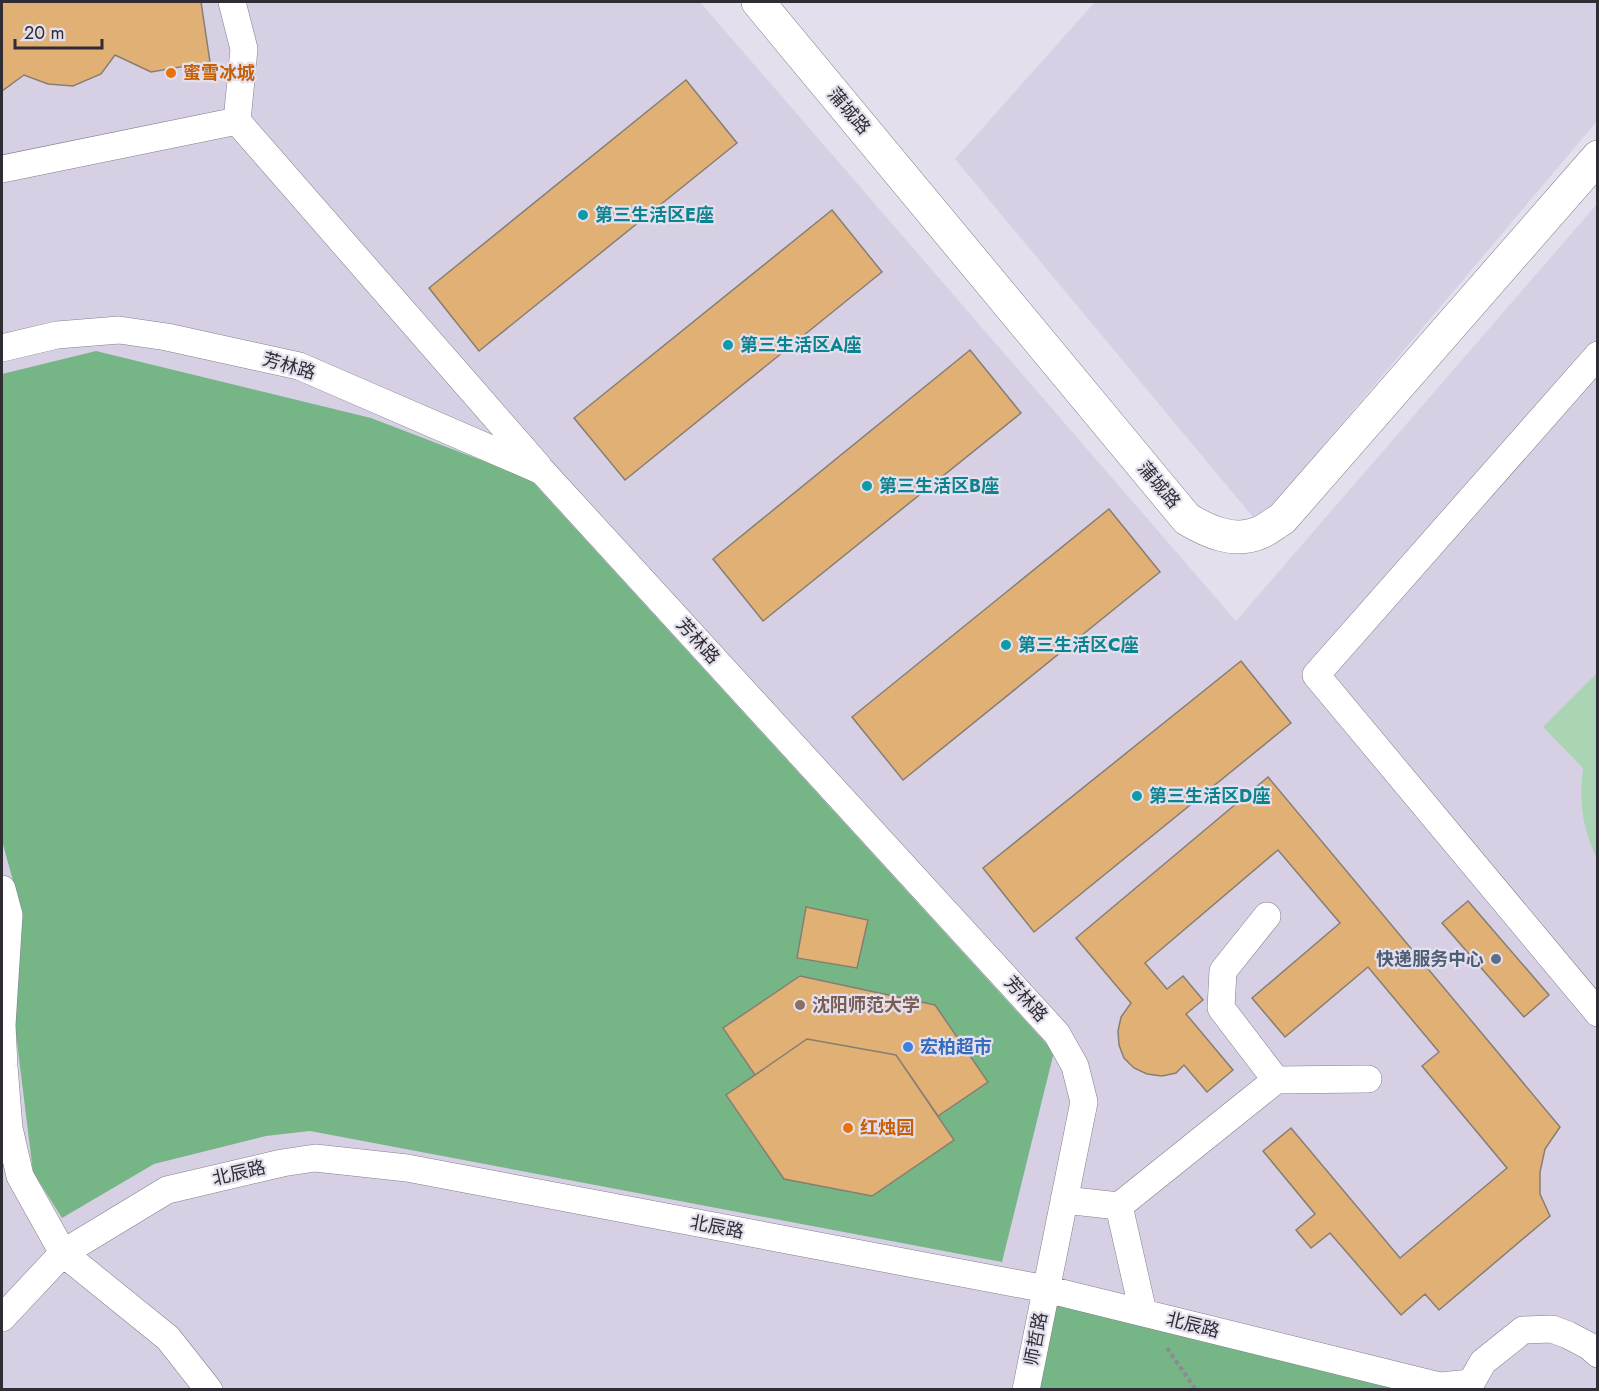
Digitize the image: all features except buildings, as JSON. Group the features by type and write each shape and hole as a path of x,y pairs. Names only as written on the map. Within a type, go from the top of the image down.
{"street":[{"path":"232,2 244,49 237,121 542,471"},
{"name":"蒲城路","path":"758,2 1187,519 1211,533 1235,537 1260,533 1282,519 1598,157"},
{"path":"2,169 237,121"},
{"name":"芳林路","path":"2,348 57,335 119,330 167,337 299,366 542,471 1057,1034 1075,1066 1084,1102 1046,1289"},
{"path":"1598,355 1316,675 1598,1013"},
{"path":"2,889 9,915 2,1024 9,1128 20,1176 63,1253 168,1338 209,1389"},
{"path":"1267,916 1223,971 1221,1008 1276,1080"},
{"path":"1064,1200 1119,1206 1276,1080 1368,1079"},
{"name":"北辰路","path":"2,1318 63,1253 167,1190 282,1163 315,1158 407,1168 1046,1289 1440,1386 1470,1386"},
{"path":"1119,1206 1143,1312"},
{"name":"师哲路","path":"1026,1389 1046,1289"},
{"path":"1470,1386 1483,1362 1523,1330 1552,1329 1569,1335 1598,1353"}],"shaded area":[{"name":"沈阳师范大学","path":"2,2 700,2 1236,621 1597,204 1597,1389 2,1390"},
{"path":"1095,2 1597,2 1597,121 1258,523 955,159"}],"green space":[{"path":"96,351 371,418 530,479 1054,1052 1002,1262 310,1131 266,1136 154,1164 62,1218 33,1172 15,1026 22,913 2,841 2,374"},
{"path":"1597,673 1597,859 1583,815 1581,792 1583,768 1543,727"},
{"path":"1053,1300 1416,1390 1038,1390"}],"place":[{"name":"蜜雪冰城","path":"171,73"},
{"name":"第三生活区E座","path":"583,215"},
{"name":"第三生活区A座","path":"728,345"},
{"name":"第三生活区B座","path":"867,486"},
{"name":"第三生活区C座","path":"1006,645"},
{"name":"第三生活区D座","path":"1137,796"},
{"name":"快递服务中心","path":"1496,959"},
{"name":"沈阳师范大学","path":"800,1005"},
{"name":"宏柏超市","path":"908,1047"},
{"name":"红烛园","path":"848,1128"}]}
